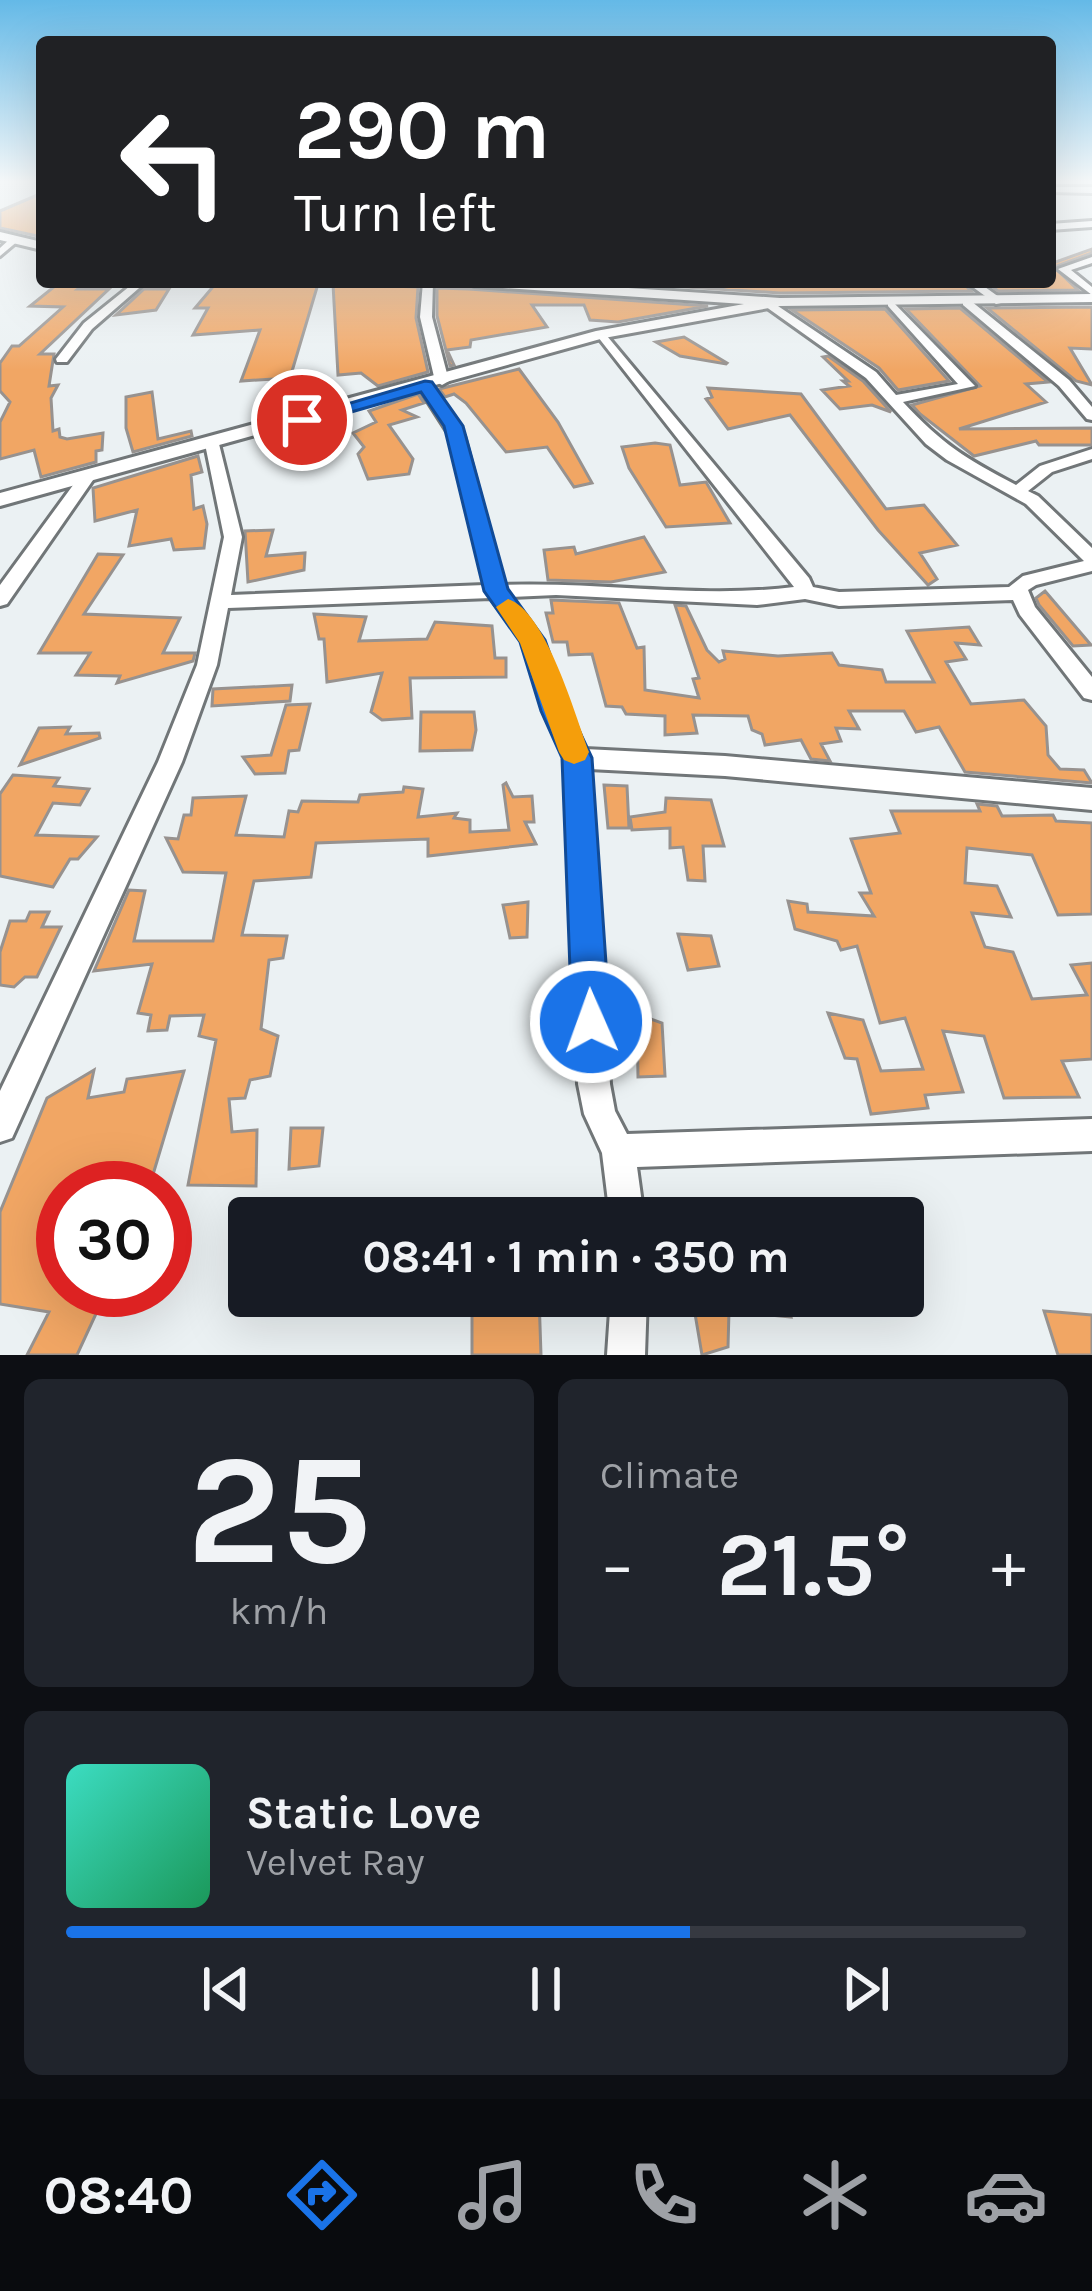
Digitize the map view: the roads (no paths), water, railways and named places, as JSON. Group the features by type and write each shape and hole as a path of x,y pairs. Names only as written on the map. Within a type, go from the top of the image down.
{"street":[{"path":"1092,260 1063,269 1092,295"},
{"path":"62,359 80,328 102,317 134,288"},
{"path":"428,288 434,383 457,436 496,591 532,640 555,711 577,758 594,1084 618,1151 624,1197"},
{"path":"615,288 774,303 1000,302 1092,295"},
{"path":"980,288 1000,302"},
{"path":"967,302 1064,383 1092,416"},
{"path":"0,500 602,334 774,303 860,366 931,441 982,475 1018,491 1092,562 1018,588 1092,692"},
{"path":"892,304 968,386 896,399"},
{"path":"602,334 802,581 805,592"},
{"path":"0,1126 170,762 207,665 233,531 212,444"},
{"path":"1018,491 1046,469 1092,454"},
{"path":"0,598 85,480"},
{"path":"222,602 556,589 757,598 805,592 874,600 1019,593"},
{"path":"577,758 725,766 1092,800"},
{"path":"618,1151 1092,1136"},
{"path":"626,1355 628,1317"}]}
